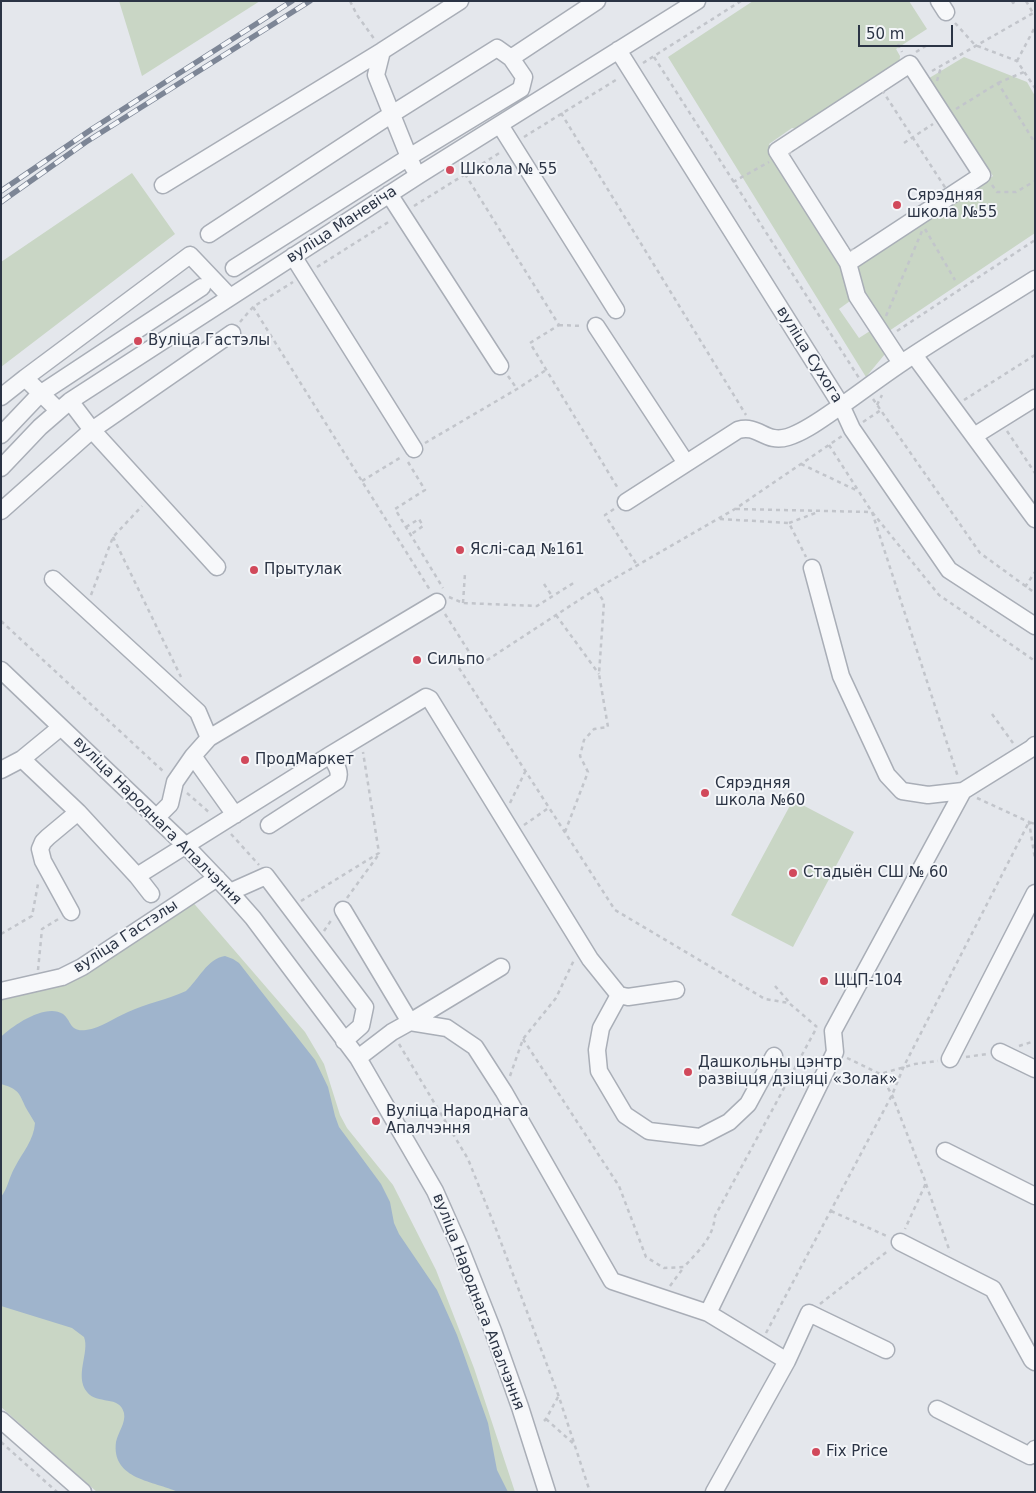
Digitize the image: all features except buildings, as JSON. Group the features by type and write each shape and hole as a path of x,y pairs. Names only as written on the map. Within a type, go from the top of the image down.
{"street":[{"path":"163,185 460,1"},
{"path":"511,58 597,1"},
{"name":"вуліца Маневіча","path":"1,468 64,406 389,194 697,1"},
{"path":"209,234 392,114 497,48 511,58 524,77 521,89 408,157 234,268"},
{"name":"вуліца Сухога","path":"618,50 841,406 852,429 949,570 1035,626"},
{"path":"382,51 376,75 408,157 419,175"},
{"path":"848,262 982,175 910,64 777,151 848,262 857,296 882,335 908,359 952,407 1035,519"},
{"path":"353,68 376,75"},
{"path":"500,125 616,310"},
{"path":"389,194 500,366"},
{"path":"1,397 190,255 230,297"},
{"path":"293,256 411,456"},
{"path":"626,502 738,430 747,428 756,430 768,438 778,439 789,436 821,420 908,359 1035,279"},
{"path":"1,435 40,394 202,287"},
{"path":"596,326 686,463"},
{"path":"1,512 92,430 232,332"},
{"path":"25,378 40,394 64,406 92,430 217,567"},
{"path":"974,436 1035,398"},
{"path":"812,568 841,676 887,775 902,791 928,795 963,791 1031,751"},
{"path":"53,579 198,712 210,738"},
{"path":"156,818 170,804 175,782 192,756 210,738 443,595"},
{"name":"вуліца Народнага Апалчэння","path":"1,670 186,846 230,892 253,918 358,1058 436,1191 459,1244 514,1390 547,1492"},
{"path":"137,876 426,697 430,699 590,959 619,995 628,997 676,990"},
{"path":"1,770 22,759 61,727"},
{"path":"269,825 337,782 340,776 339,771 330,755"},
{"path":"192,756 235,815"},
{"path":"22,759 78,812 137,876 151,894"},
{"path":"708,1313 834,1046 833,1031 963,791"},
{"path":"71,912 42,861 40,848 48,837 78,812"},
{"path":"230,892 266,876 365,1006 361,1026 344,1041"},
{"name":"вуліца Гастэлы","path":"1,991 62,977 82,967 217,878"},
{"path":"950,1059 1035,893"},
{"path":"340,910 410,1022 447,1028 475,1047 504,1092 612,1281 708,1313 787,1361"},
{"path":"358,1058 392,1032 501,967"},
{"path":"619,995 601,1028 597,1050 599,1071 625,1115 649,1131 700,1137 729,1122 748,1104 774,1056"},
{"path":"1000,1052 1035,1070"},
{"path":"946,1151 1035,1196"},
{"path":"900,1242 993,1289 1034,1358"},
{"path":"714,1492 787,1361 809,1313 886,1350"},
{"path":"937,1410 1030,1456 1035,1449"},
{"path":"3,1428 83,1492"}],"path":[{"path":"350,1 357,15 382,51"},
{"path":"232,332 253,307 741,1"},
{"path":"920,79 1034,12 1026,1"},
{"path":"943,7 976,45 1016,61 1034,83 1035,88"},
{"path":"1016,61 1035,27"},
{"path":"654,57 866,389 980,553 1035,593"},
{"path":"904,144 944,116 998,83 1024,72"},
{"path":"998,83 1035,143"},
{"path":"882,90 913,138 948,192 858,250 849,250 844,246 796,171 788,155 794,148 882,90"},
{"path":"561,114 756,430"},
{"path":"733,182 780,155"},
{"path":"465,174 559,325"},
{"path":"982,175 987,178 998,192 1016,192 1035,181"},
{"path":"882,335 924,227 955,280"},
{"path":"882,335 1035,240"},
{"path":"253,307 362,481 443,595 463,603 537,606 575,582"},
{"path":"596,326 559,325 530,343 626,502 605,515 637,565"},
{"path":"952,407 1035,355"},
{"path":"362,481 411,456 546,370"},
{"path":"411,456 425,490 394,509 410,534 443,595 478,666 596,589 735,509 881,410"},
{"path":"1000,420 1035,473"},
{"path":"829,445 872,512 939,595 1035,661"},
{"path":"801,464 859,491"},
{"path":"85,610 113,537 152,496"},
{"path":"735,509 872,512"},
{"path":"718,518 789,523 820,511"},
{"path":"872,512 963,791 1035,824"},
{"path":"406,527 419,519 423,526 410,534"},
{"path":"789,523 812,568"},
{"path":"113,537 181,677"},
{"path":"1025,587 1035,572"},
{"path":"463,603 465,573"},
{"path":"544,584 552,596"},
{"path":"565,832 588,772 580,756 584,740 594,729 608,727 599,674 604,602 596,589"},
{"path":"556,615 599,674"},
{"path":"458,668 615,910 765,999 789,1002"},
{"path":"992,714 1031,751"},
{"path":"322,934 379,853 361,736"},
{"path":"503,818 526,771"},
{"path":"513,834 550,808"},
{"path":"1029,822 1035,859"},
{"path":"760,1345 892,1095 904,1066 1029,822"},
{"path":"296,905 379,853"},
{"path":"40,982 38,970 42,929 71,912"},
{"path":"504,1092 523,1039 556,998 581,944"},
{"path":"775,986 834,1046 880,1074 892,1095 926,1183 956,1270"},
{"path":"662,1298 684,1267 704,1245 714,1228 715,1216 817,1027"},
{"path":"523,1039 619,1186 646,1257 664,1268 684,1267"},
{"path":"880,1074 904,1066 1000,1052 1035,1041"},
{"path":"809,1313 900,1242 926,1183"},
{"path":"831,1210 900,1242"},
{"path":"559,1396 545,1420 575,1446"},
{"path":"1,1442 57,1492"}],"green space":[{"path":"119,1 260,1 142,76"},
{"path":"753,1 909,1 927,29 896,49 900,56 899,66 801,130 792,128 769,144 844,263 852,294 850,301 839,309 859,338 870,331 885,354 866,377 668,57"},
{"path":"964,57 1027,82 1035,96 1035,233 889,331 861,288 857,266 993,176 926,80"},
{"path":"132,173 175,234 1,367 1,262"},
{"name":"Стадыён СШ № 60","path":"793,800 854,832 793,947 731,915"},
{"path":"190,899 305,1032 324,1064 340,1115 347,1128 393,1185 436,1270 474,1368 515,1492 97,1492 1,1407 1,999 46,988"}],"water":[{"path":"225,956 239,963 315,1060 328,1087 339,1127 381,1184 390,1202 394,1223 399,1234 437,1290 457,1335 488,1423 497,1470 508,1492 178,1492 136,1477 127,1472 120,1464 116,1455 116,1442 124,1417 122,1407 113,1402 91,1396 83,1386 84,1337 72,1328 1,1306 1,1197 30,1141 35,1123 20,1095 8,1086 1,1084 1,1037 30,1017 48,1011 56,1011 63,1014 76,1029 86,1030 97,1027 135,1009 186,991 208,965"}],"railway":[{"path":"1,191 92,129 292,1"},
{"path":"1,202 86,142 310,1"}],"place":[{"name":"Школа № 55","path":"450,170"},
{"name":"Сярэдняя школа №55","path":"897,205"},
{"name":"Вуліца Гастэлы","path":"138,341"},
{"name":"Яслі-сад №161","path":"460,550"},
{"name":"Прытулак","path":"254,570"},
{"name":"Сильпо","path":"417,660"},
{"name":"ПродМаркет","path":"245,760"},
{"name":"Сярэдняя школа №60","path":"705,793"},
{"name":"Стадыён СШ № 60","path":"793,873"},
{"name":"ЦЦП-104","path":"824,981"},
{"name":"Дашкольны цэнтр развіцця дзіцяці «Золак»","path":"688,1072"},
{"name":"Вуліца Народнага Апалчэння","path":"376,1121"},
{"name":"Fix Price","path":"816,1452"}]}
